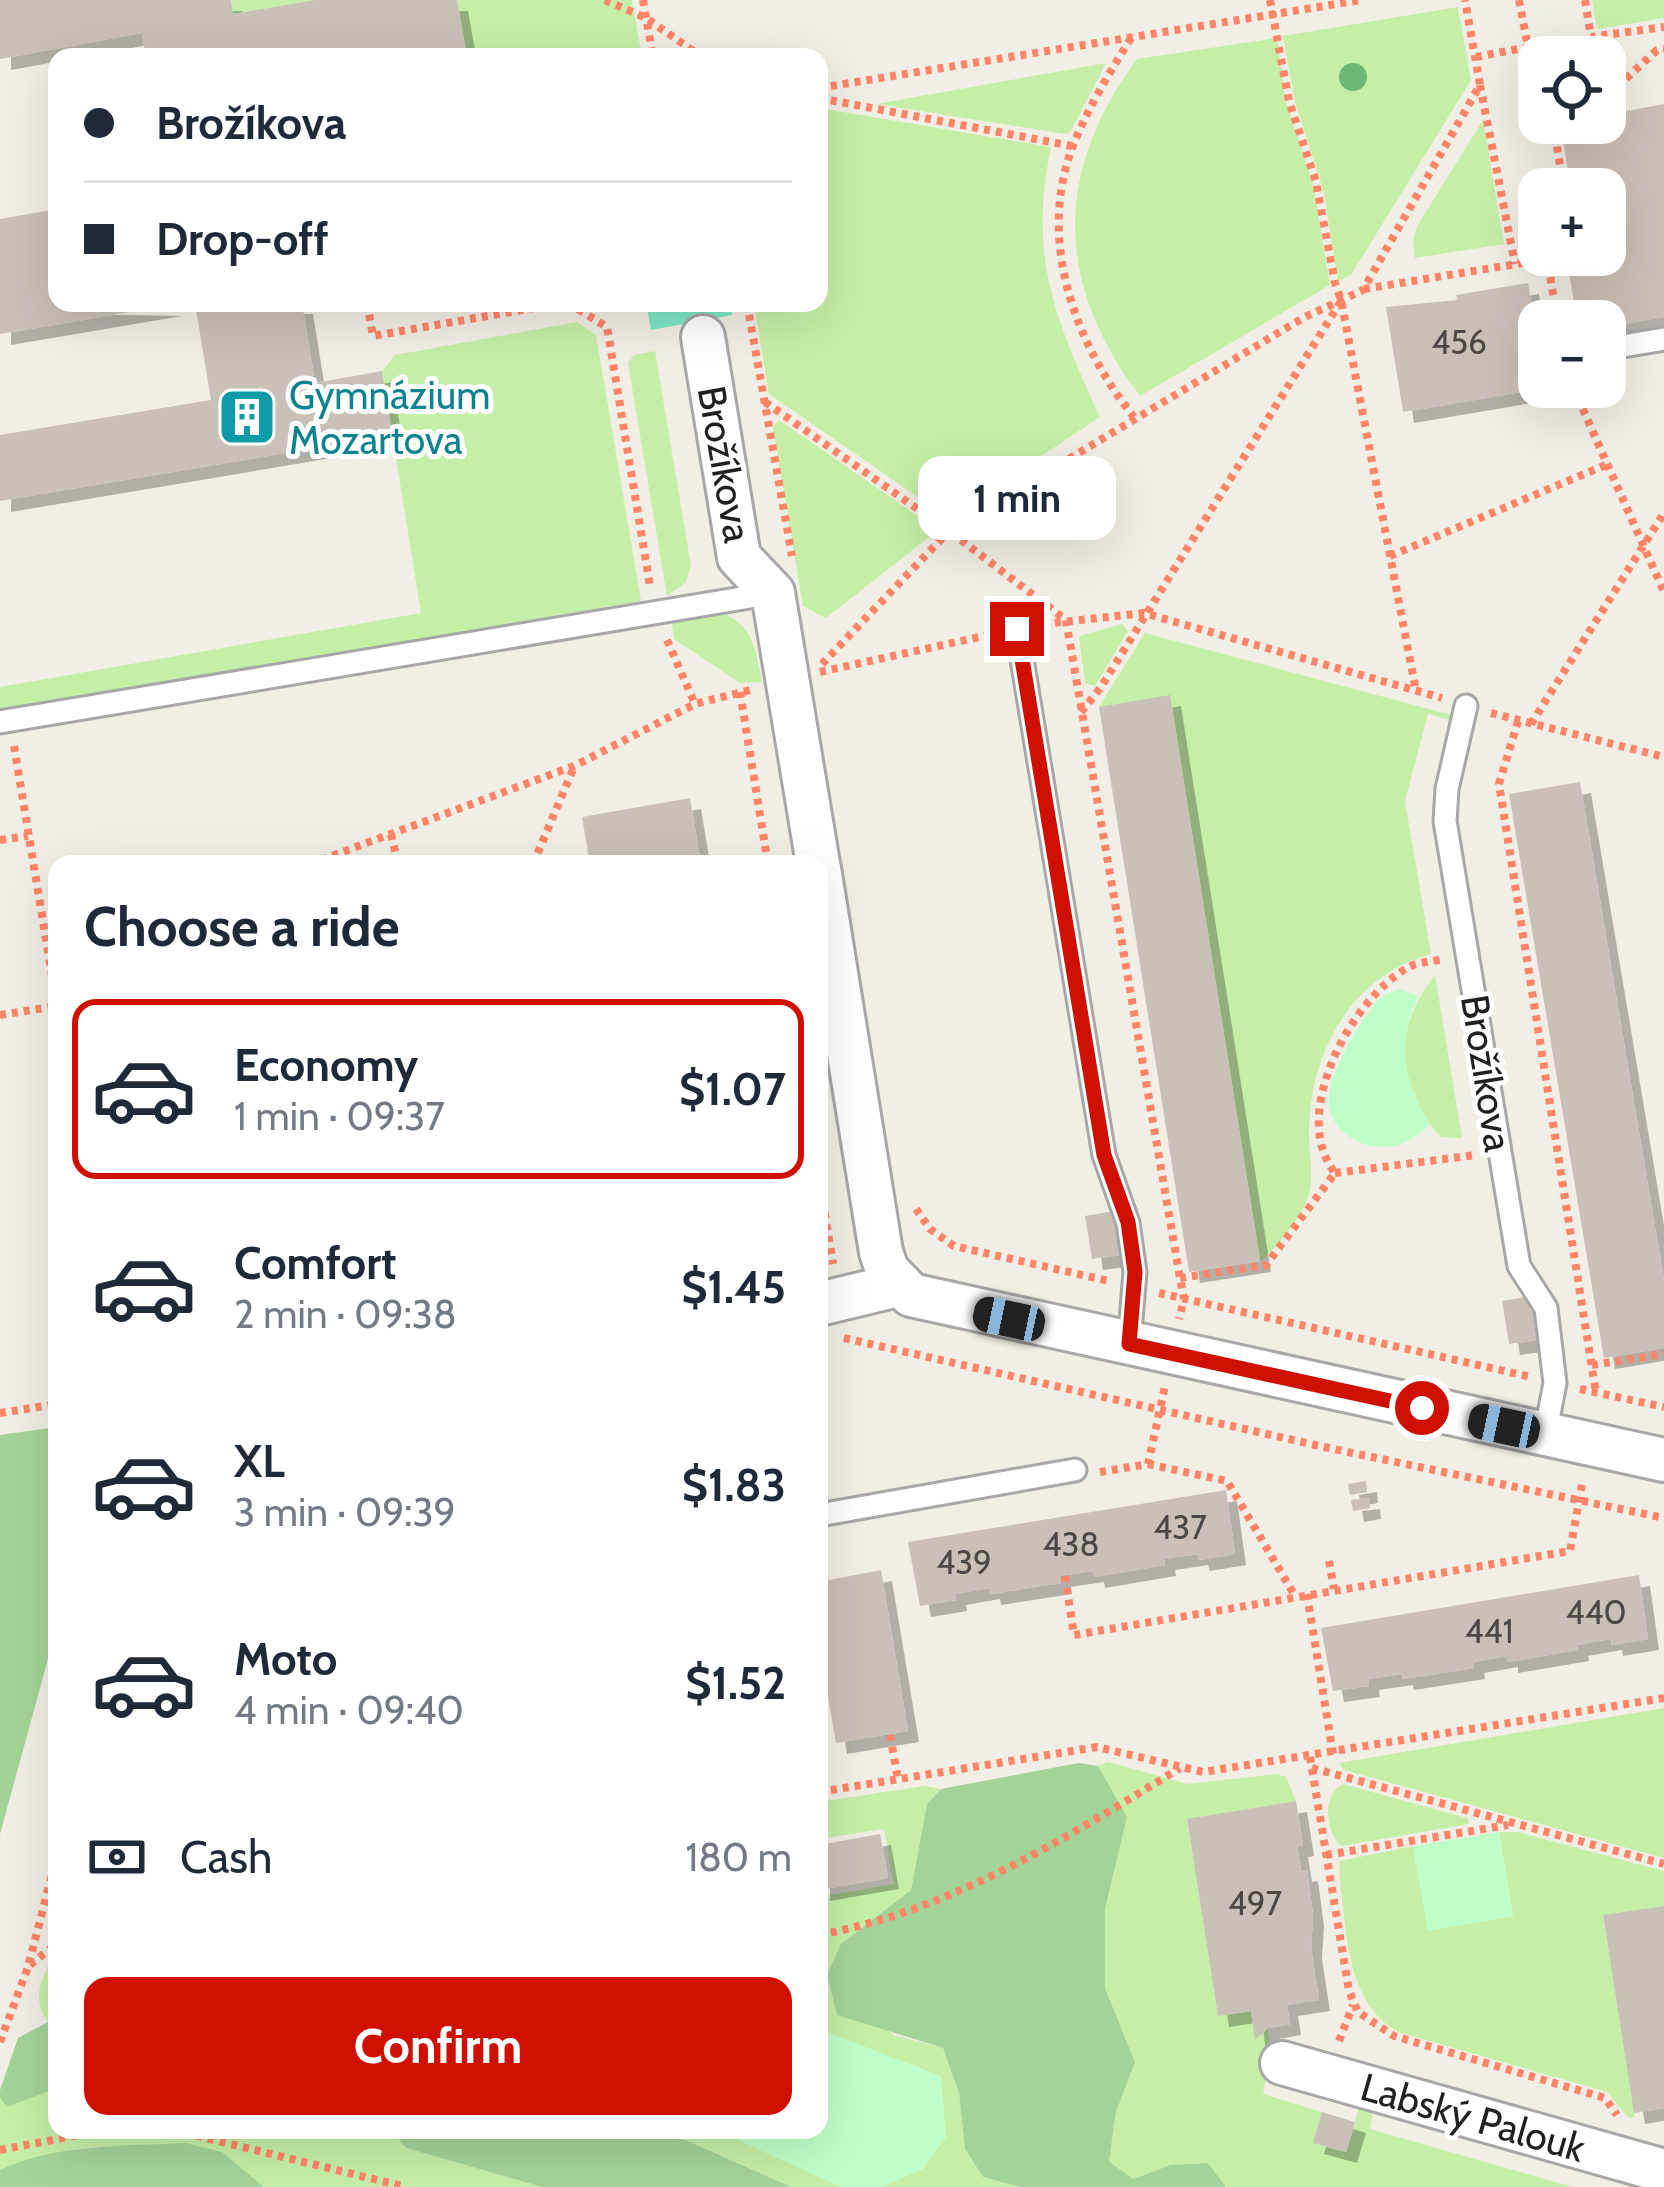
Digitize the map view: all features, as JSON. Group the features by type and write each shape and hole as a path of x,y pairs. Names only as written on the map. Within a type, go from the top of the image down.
{"street":[{"name":"Brožíkova","path":"703,337 739,556 783,577 818,855"},
{"name":"Brožíkova","path":"828,923 880,1252 854,1297"},
{"path":"854,1297 930,1302 1664,1460"},
{"name":"Labský Palouk","path":"1282,2063 1664,2170"}],"lane":[{"path":"1626,345 1664,339"},
{"path":"5,722 655,613 783,577"},
{"path":"1017,629 1104,1155 1128,1222 1136,1287 1129,1344"},
{"name":"Brožíkova","path":"1466,706 1444,806 1520,1266 1546,1308 1555,1383 1545,1435"},
{"path":"828,1513 1075,1470"}],"path":[{"path":"605,0 646,18 689,48"},
{"path":"643,0 651,48"},
{"path":"1270,0 1289,100 1316,182 1342,300 1416,691"},
{"path":"828,87 1361,0"},
{"path":"1466,0 1515,265"},
{"path":"1519,0 1526,36"},
{"path":"1585,0 1591,37 1664,27"},
{"path":"1132,37 1072,146 1061,190 1062,264 1068,296 1084,340 1108,384 1134,417"},
{"path":"1476,57 1518,49"},
{"path":"1626,79 1664,49"},
{"path":"1363,290 1480,85"},
{"path":"828,100 1072,146"},
{"path":"812,674 949,531 1303,318 1363,290 1518,264"},
{"path":"1081,712 1342,300"},
{"path":"369,312 373,336 513,312"},
{"path":"334,855 574,766 695,704 655,613 607,327 581,312"},
{"path":"749,312 764,402 783,577"},
{"path":"764,402 949,531 1066,620 1184,1299"},
{"path":"1583,408 1664,592"},
{"path":"1390,556 1608,464"},
{"path":"1531,724 1664,513"},
{"path":"812,674 1017,629 1144,613 1518,721 1664,757"},
{"path":"808,651 812,674"},
{"path":"740,692 767,855"},
{"path":"1518,721 1499,784 1596,1392"},
{"path":"5,722 48,934"},
{"path":"536,855 574,766"},
{"path":"391,834 396,855"},
{"path":"0,841 28,836"},
{"path":"1335,1173 1324,1159 1320,1121 1334,1055 1350,1025 1408,966 1468,954"},
{"path":"0,1016 48,1008"},
{"path":"1180,1279 1266,1265 1335,1173 1501,1152"},
{"path":"828,1208 854,1297 844,1340 1664,1518"},
{"path":"954,1246 1664,1407"},
{"path":"1592,1365 1664,1354"},
{"path":"0,1413 48,1405"},
{"path":"1148,1464 1160,1407"},
{"path":"1075,1470 1085,1474 1148,1464 1227,1481 1295,1596"},
{"path":"1065,1576 1074,1635 1570,1551 1578,1502"},
{"path":"1328,1561 1334,1589"},
{"path":"1307,1594 1333,1754"},
{"path":"828,1790 1097,1747 1203,1772 1664,1698"},
{"path":"890,1735 898,1779"},
{"path":"1310,1757 1349,1991 1358,2012 1394,2036 1605,2098 1629,2132"},
{"path":"828,1933 862,1927 956,1894 1042,1851 1181,1767"},
{"path":"1312,1768 1664,1864"},
{"path":"1326,1855 1514,1824"},
{"path":"0,2042 28,1967 48,1890"},
{"path":"28,1967 48,1950"},
{"path":"0,2150 58,2139"},
{"path":"210,2139 406,2187"}],"green space":[{"path":"231,0 315,0 233,14"},
{"path":"457,0 632,0 640,48 465,48"},
{"path":"1592,0 1664,0 1664,18 1597,29"},
{"path":"1458,7 1471,80 1351,275 1338,281 1324,193 1295,102 1283,36"},
{"path":"1277,38 1286,102 1313,184 1330,285 1140,396 1092,312 1080,270 1075,228 1090,144 1137,59"},
{"path":"1106,63 1066,134 876,104"},
{"path":"828,110 1051,147 1043,222 1050,286 1070,349 1100,417 948,518 769,394 755,312 828,312"},
{"path":"1483,120 1504,244 1415,258 1417,226"},
{"path":"648,312 732,312 732,315 651,330"},
{"path":"577,322 596,335 641,601 0,711 0,687 421,613 382,371 395,355"},
{"path":"655,351 691,566 686,582 667,596 628,363 634,355"},
{"path":"779,420 938,530 826,618 803,606 773,427"},
{"path":"718,611 746,630 762,682 740,683 674,639 671,616"},
{"path":"1122,624 1128,631 1095,686 1085,683 1079,636"},
{"path":"1145,633 1455,716 1454,721 1428,714 1405,801 1431,954 1379,979 1341,1020 1318,1071 1312,1100 1309,1194 1289,1231 1260,1261 1170,696 1099,707"},
{"path":"1435,975 1462,1138 1441,1137 1414,1098 1407,1077 1406,1036 1421,995"},
{"path":"1399,989 1418,996 1407,1031 1406,1062 1430,1125 1402,1144 1374,1146 1342,1131 1330,1110 1330,1087 1366,1016 1382,997"},
{"path":"48,1428 48,1659 0,1834 0,1435"},
{"path":"1664,1708 1664,1858 1344,1770 1339,1763"},
{"path":"1108,1762 1188,1784 1277,1774 1286,1777 1296,1801 1187,1820 1218,2015 1251,2011 1256,2039 1268,2028 1271,2056 1263,2094 1322,2112 1314,2143 1346,2152 1359,2108 1373,2110 1370,2129 1573,2187 1226,2187 1207,2163 1170,2165 1134,2179 1109,2162 1116,2112 1135,2062 1105,1988 1105,1909 1127,1817 1098,1766"},
{"path":"1079,1763 1098,1766 1127,1817 1105,1909 1105,1988 1135,2062 1116,2112 1109,2162 1134,2179 1170,2165 1208,2163 1226,2187 1020,2187 983,2177 965,2149 959,2093 943,2048 837,2015 828,1973 841,1944 911,1890 927,1804 941,1789"},
{"path":"1343,1784 1467,1818 1469,1824 1341,1846 1328,1814 1332,1796"},
{"path":"924,1786 941,1789 927,1804 911,1890 841,1944 893,2035 943,2048 959,2093 965,2149 983,2177 1020,2187 791,2187 680,2139 828,2139 828,1895 894,1884 884,1829 828,1838 828,1801"},
{"path":"1499,1832 1517,1832 1664,1871 1664,1906 1603,1916 1635,2117 1629,2118 1607,2092 1398,2032 1367,2002 1351,1961 1340,1861 1413,1846 1428,1930 1513,1916"},
{"path":"1499,1832 1513,1916 1428,1931 1413,1846"},
{"path":"48,1966 48,2022 39,2001"},
{"path":"48,2022 48,2091 7,2107 0,2090 18,2038"},
{"path":"828,2032 941,2076 946,2137 923,2169 881,2187 841,2187 736,2139 828,2139"},
{"path":"48,2091 48,2139 399,2139 406,2148 542,2187 264,2187 253,2179 177,2157 118,2146 65,2151 0,2170 0,2098 7,2107"},
{"path":"399,2139 680,2139 791,2187 542,2187 406,2148"},
{"path":"185,2143 222,2152 264,2187 0,2187 0,2170 43,2155"}],"building":[{"path":"0,0 231,0 233,14 315,0 457,0 465,48 144,48 142,33 0,59"},
{"path":"1664,104 1664,317 1626,323 1626,300 1574,300 1570,276 1626,276 1626,168 1568,168 1564,144 1626,144 1626,111"},
{"path":"48,211 48,312 130,312 0,334 0,219"},
{"path":"1528,283 1531,300 1518,300 1518,393 1403,412 1386,307 1457,300 1456,295"},
{"name":"Gymnázium Mozartova","path":"196,312 303,312 315,383 382,371 392,435 0,501 0,435 211,400"},
{"path":"1170,695 1260,1261 1189,1272 1099,707"},
{"path":"1580,782 1664,1280 1664,1348 1604,1358 1509,794"},
{"path":"690,798 700,855 588,855 582,817"},
{"path":"1114,1211 1121,1255 1092,1259 1085,1216"},
{"path":"1532,1296 1538,1340 1509,1344 1502,1301"},
{"path":"1366,1481 1367,1492 1350,1495 1348,1484"},
{"path":"1226,1490 1235,1554 1164,1559 1165,1565 1094,1577 1093,1571 1059,1576 1061,1583 990,1594 989,1588 920,1606 908,1542"},
{"path":"1369,1498 1370,1508 1353,1511 1351,1500"},
{"path":"881,1570 908,1731 836,1743 828,1696 828,1580"},
{"path":"1639,1575 1648,1639 1612,1645 1611,1639 1577,1645 1578,1650 1507,1662 1507,1656 1473,1662 1474,1668 1403,1679 1402,1674 1368,1679 1369,1686 1333,1691 1321,1628"},
{"path":"1296,1801 1303,1845 1297,1846 1301,1871 1307,1870 1319,2000 1287,2005 1290,2024 1268,2028 1255,2040 1251,2011 1218,2016 1187,1819"},
{"path":"880,1834 888,1878 828,1888 828,1843"},
{"path":"1664,1906 1664,2108 1634,2113 1603,1915"},
{"path":"1322,2112 1355,2122 1346,2152 1313,2143"}],"place":[{"name":"Gymnázium Mozartova","path":"247,417"}],"route":[{"path":"1017,629 1104,1155 1128,1222 1136,1287 1129,1344 1422,1408"}]}
